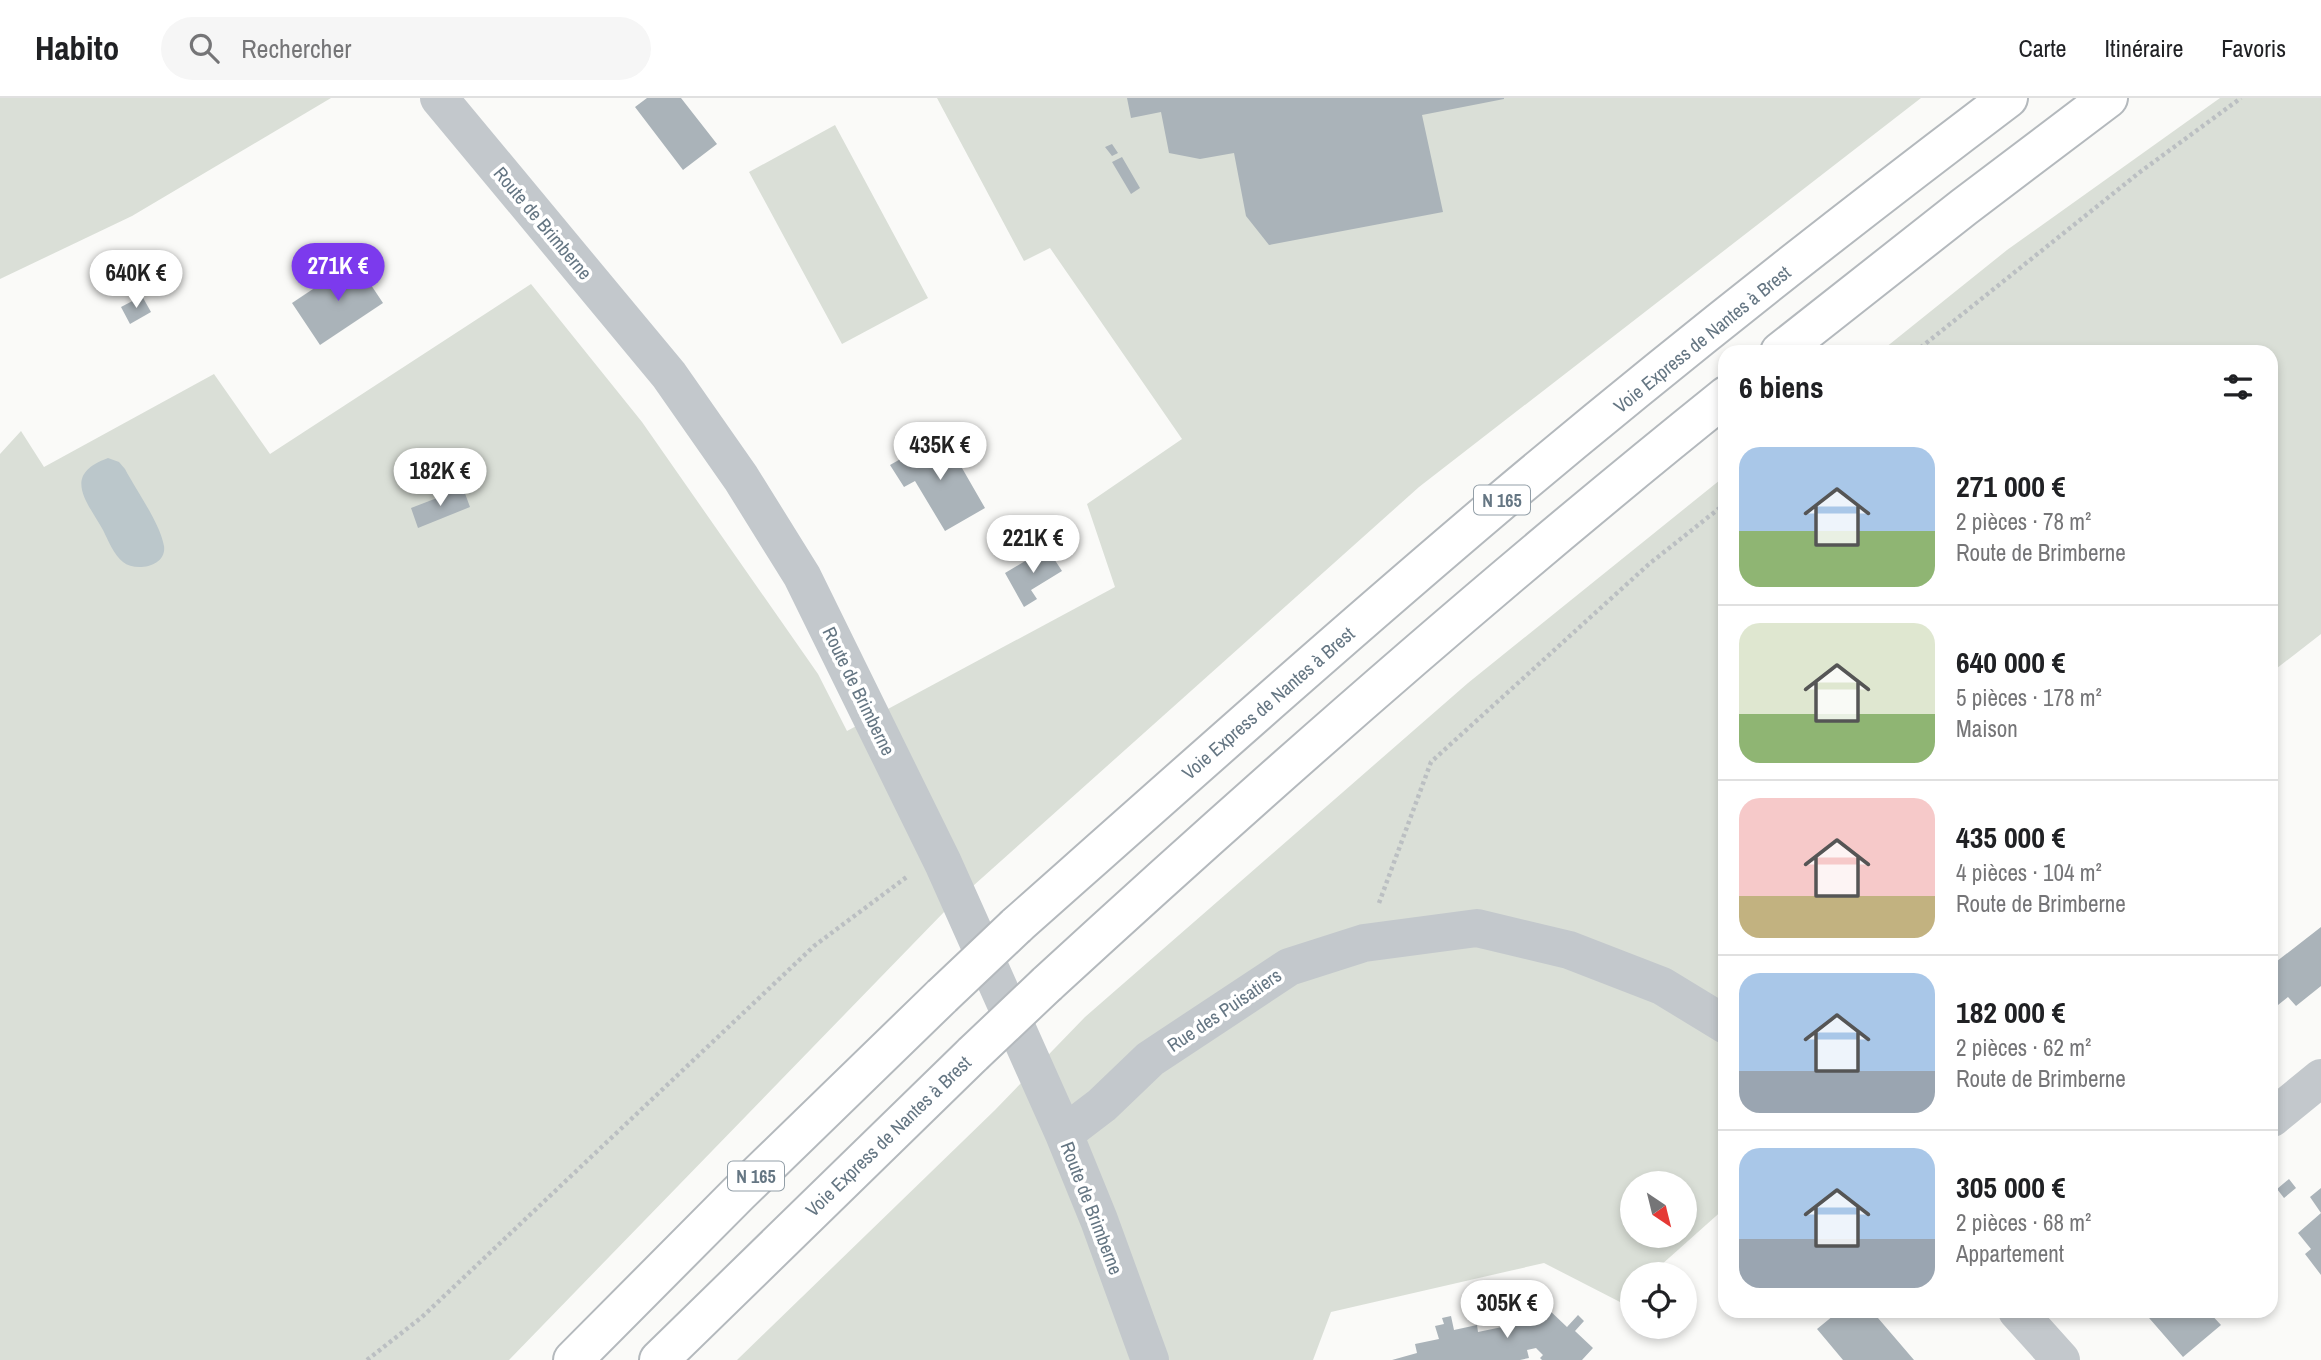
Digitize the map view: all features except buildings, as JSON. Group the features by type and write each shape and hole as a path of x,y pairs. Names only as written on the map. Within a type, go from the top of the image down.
{"highway":[{"name":"Voie Express de Nantes à Brest","path":"573,1360 739,1193 1016,926 1345,634 1502,500 1734,311 2008,98"},
{"path":"1789,345 2108,98"},
{"name":"Voie Express de Nantes à Brest","path":"659,1360 973,1054 1201,843 1523,561 1718,403"}],"street":[{"name":"Route de Brimberne","path":"439,98 669,375 741,478 802,576 936,848 1064,1134 1099,1220 1150,1360"},
{"name":"Rue des Puisatiers","path":"1064,1134 1102,1105 1150,1059 1289,967 1364,943 1478,928 1569,950 1662,986 1718,1020"},
{"path":"2278,1113 2321,1077"},
{"path":"2029,1318 2061,1360"}],"path":[{"path":"1924,345 2140,172 2241,98"},
{"path":"1364,943 1431,762 1649,564 1718,509"},
{"path":"367,1360 422,1317 814,946 910,874 936,848"}],"shaded area":[{"path":"0,98 331,98 132,216 0,279"},
{"path":"937,98 1921,98 1419,487 945,911 509,1360 0,1360 0,454 21,431 44,467 214,374 270,454 531,284 642,422 818,674 847,731 1115,587 1087,504 1182,439 1050,248 1024,261"},
{"path":"2220,98 2321,98 2321,634 2278,667 2278,345 1889,345 2007,250"},
{"path":"835,125 928,298 842,344 749,172"},
{"path":"108,458 119,462 125,469 162,537 164,553 161,559 149,566 135,567 120,559 85,499 82,480 85,472"},
{"path":"1718,482 1718,1214 1698,1232 1698,1171 1620,1171 1620,1248 1680,1248 1664,1262 1620,1262 1620,1302 1544,1263 1331,1312 1313,1360 737,1360 995,1110 1085,1017 1468,683"}]}
